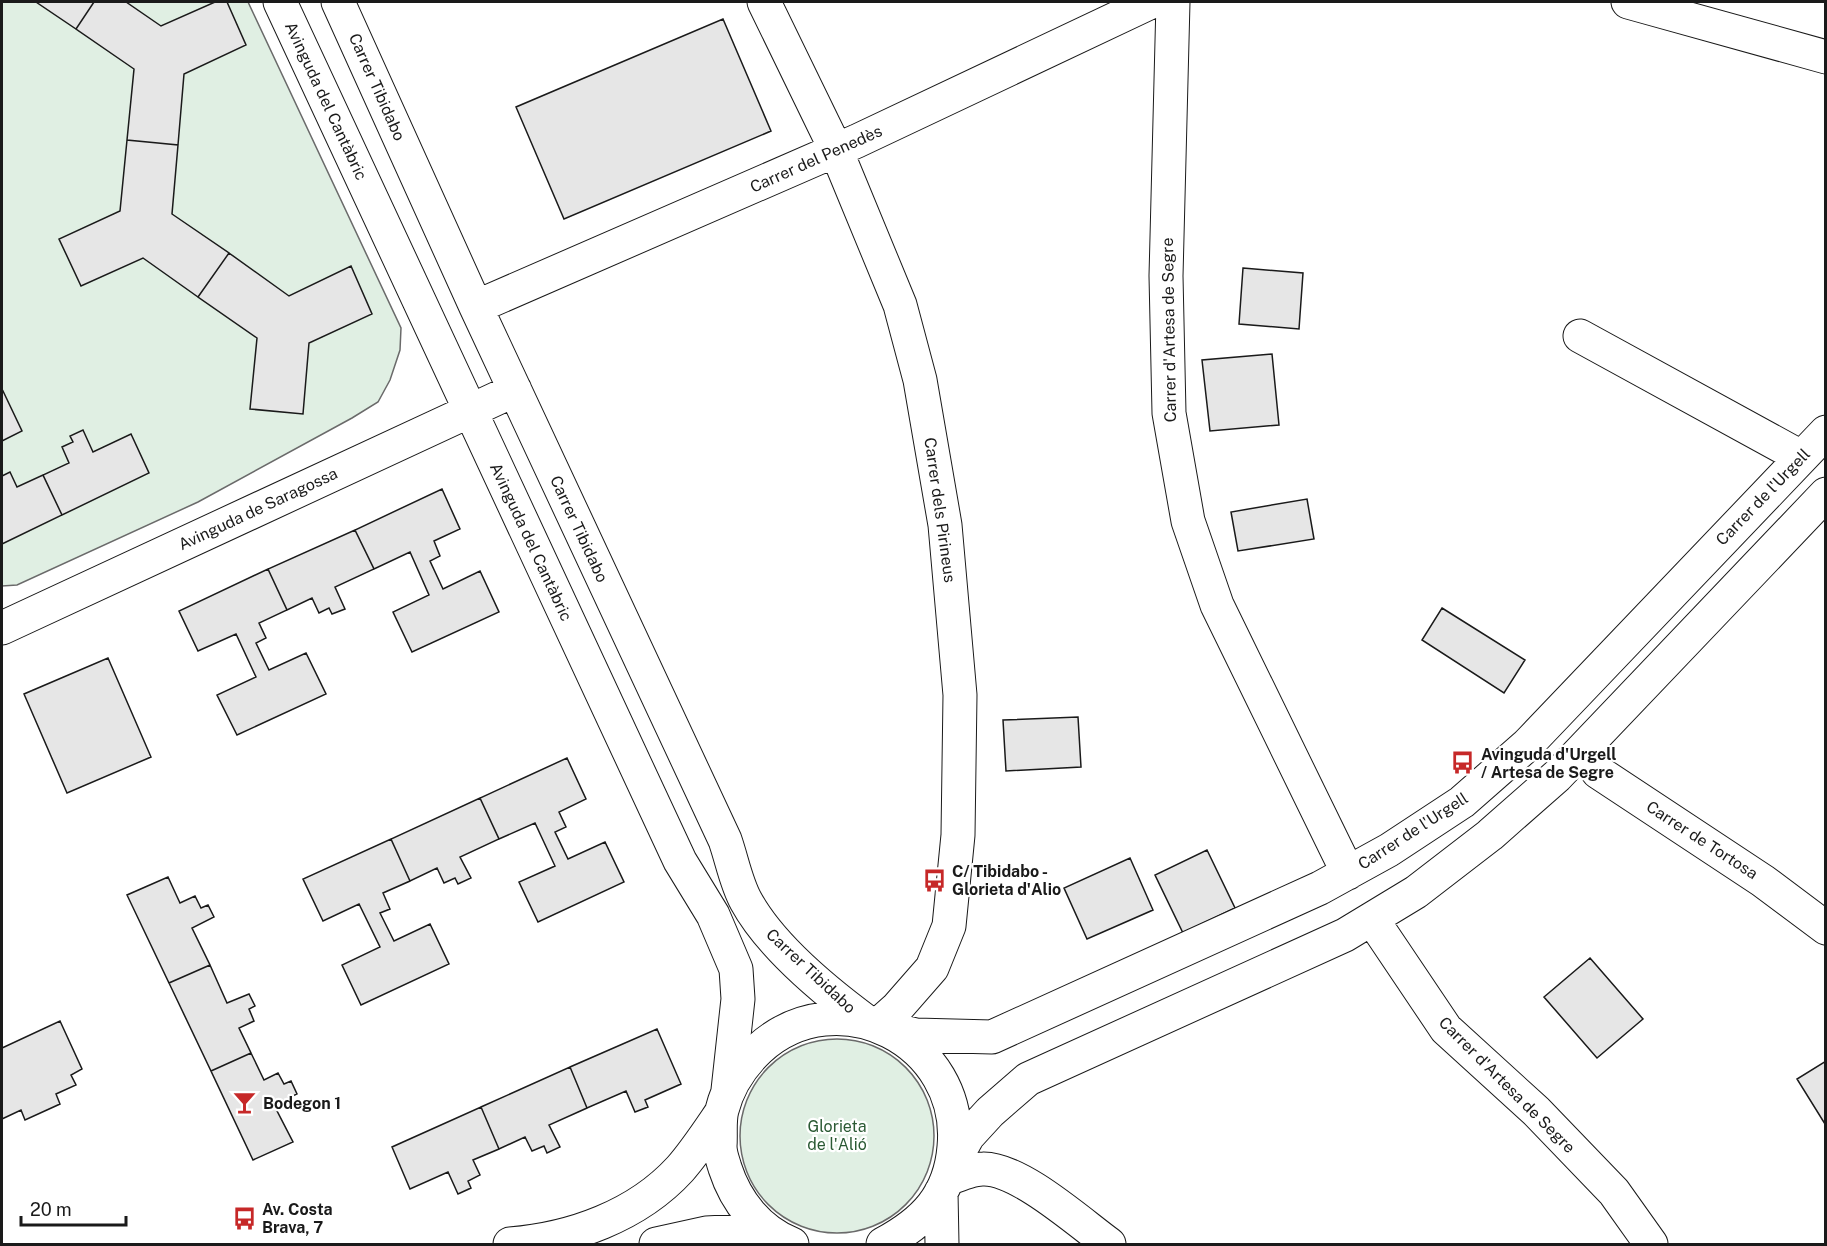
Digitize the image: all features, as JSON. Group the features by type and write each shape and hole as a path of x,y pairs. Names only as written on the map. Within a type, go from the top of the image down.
{"street":[{"name":"Avinguda del Cantàbric","path":"280,2 680,861 713,915 734,962 738,999 725,1102"},
{"name":"Carrer Tibidabo","path":"338,2 476,308 724,840 745,898 756,918 776,942 839,1001 877,1025"},
{"name":"Carrer dels Pirineus","path":"764,2 836,150 900,305 920,380 945,525 960,694 958,835 949,926 932,968 897,1008 877,1025"},
{"name":"Carrer del Penedès","path":"476,308 836,150 1151,2"},
{"name":"Carrer d'Artesa de Segre","path":"1173,2 1166,276 1169,413 1188,521 1217,605 1348,873"},
{"path":"1628,2 1826,57"},
{"path":"1580,336 1801,457"},
{"name":"Avinguda de Saragossa","path":"2,628 515,390"},
{"name":"Carrer de l'Urgell","path":"877,1025 916,1035 992,1037 1310,892 1389,850 1462,802 1527,745 1826,432"},
{"path":"883,1245 908,1231 932,1208 968,1137 990,1112 1028,1079 1345,935 1416,892 1490,835 1557,776 1826,494"},
{"name":"Carrer de Tortosa","path":"1583,748 1598,772 1763,881 1826,928"},
{"name":"Carrer d'Artesa de Segre","path":"1372,919 1446,1029 1536,1112 1614,1192 1651,1245"},
{"path":"510,1245 578,1232 614,1217 652,1194 680,1169 725,1102 746,1061 771,1039 800,1024 833,1018 877,1025 914,1045 935,1070 950,1099 956,1131 947,1178 942,1245"},
{"path":"725,1102 720,1151 731,1188 753,1219 788,1243"},
{"path":"947,1178 983,1169 1002,1171 1039,1191 1109,1245"},
{"path":"656,1245 705,1233 744,1231 788,1243"}],"green space":[{"path":"2,2 248,2 401,328 400,350 390,380 378,402 198,502 17,585 2,586"},
{"name":"Glorieta de l'Alió","path":"827,1039 847,1039 883,1050 906,1067 918,1082 927,1099 934,1126 934,1146 927,1173 918,1190 906,1205 891,1217 874,1226 847,1233 827,1233 791,1222 762,1198 751,1182 744,1164 740,1146 740,1126 751,1090 775,1061 791,1050 809,1043"}],"building":[{"path":"36,2 94,2 76,29"},
{"path":"94,2 126,2 161,26 215,2 227,2 246,45 184,74 178,145 127,140 134,69 76,29"},
{"path":"723,19 771,131 564,219 516,107"},
{"path":"127,140 178,145 172,214 229,253 198,297 143,258 81,286 59,239 120,211"},
{"path":"229,253 289,296 351,266 372,314 309,343 303,414 250,409 257,338 198,297"},
{"path":"1243,268 1303,273 1299,329 1239,324"},
{"path":"1272,354 1279,425 1210,431 1202,360"},
{"path":"2,392 22,431 2,441"},
{"path":"83,430 93,452 131,434 149,473 62,515 43,475 69,463 62,447 73,442 70,436"},
{"path":"10,472 17,487 43,475 62,515 2,544 2,476"},
{"path":"442,489 460,529 434,541 440,556 430,561 443,589 480,571 499,612 412,652 393,612 429,595 410,552 374,569 355,530"},
{"path":"1307,499 1314,539 1238,551 1231,512"},
{"path":"355,530 374,569 335,587 345,609 332,614 329,608 319,613 312,598 287,610 268,569"},
{"path":"268,569 287,610 259,623 266,638 256,643 269,670 306,653 326,694 237,735 217,695 256,677 236,634 198,651 179,611"},
{"path":"1442,608 1525,660 1504,693 1422,640"},
{"path":"108,658 151,757 67,793 24,694"},
{"path":"1078,717 1081,767 1006,771 1003,720"},
{"path":"567,758 586,799 559,812 566,827 555,832 568,859 605,842 624,882 538,922 519,882 555,866 535,823 499,839 480,798"},
{"path":"480,798 499,839 460,857 471,878 458,884 455,878 444,883 437,868 410,881 391,839"},
{"path":"391,839 410,881 383,893 390,909 380,913 394,941 430,924 449,964 361,1005 342,965 380,947 359,904 323,921 303,879"},
{"path":"1207,850 1235,908 1183,933 1155,875"},
{"path":"1130,858 1153,910 1087,939 1064,888"},
{"path":"168,877 180,903 195,896 201,908 208,905 214,917 192,928 210,965 169,983 127,895"},
{"path":"1590,958 1643,1019 1597,1058 1544,997"},
{"path":"210,965 227,1003 249,994 255,1006 249,1009 254,1021 239,1028 251,1053 211,1071 169,983"},
{"path":"60,1021 82,1069 71,1075 76,1085 56,1094 60,1104 25,1120 21,1110 2,1119 2,1048"},
{"path":"657,1029 681,1084 645,1100 648,1107 635,1112 626,1091 587,1108 570,1067"},
{"path":"251,1053 264,1080 278,1073 284,1084 291,1081 297,1094 274,1105 293,1142 253,1160 211,1071"},
{"path":"1826,1061 1826,1123 1825,1124 1797,1079"},
{"path":"570,1067 587,1108 549,1125 560,1147 547,1153 544,1146 532,1151 525,1137 499,1149 481,1107"},
{"path":"481,1107 499,1149 473,1160 480,1175 468,1181 471,1188 458,1194 448,1172 410,1189 392,1147"}],"place":[{"name":"Avinguda d'Urgell / Artesa de Segre","path":"1463,763"},
{"name":"C/ Tibidabo - Glorieta d'Alio","path":"934,880"},
{"name":"Bodegon 1","path":"245,1103"},
{"name":"Av. Costa Brava, 7","path":"244,1218"}]}
